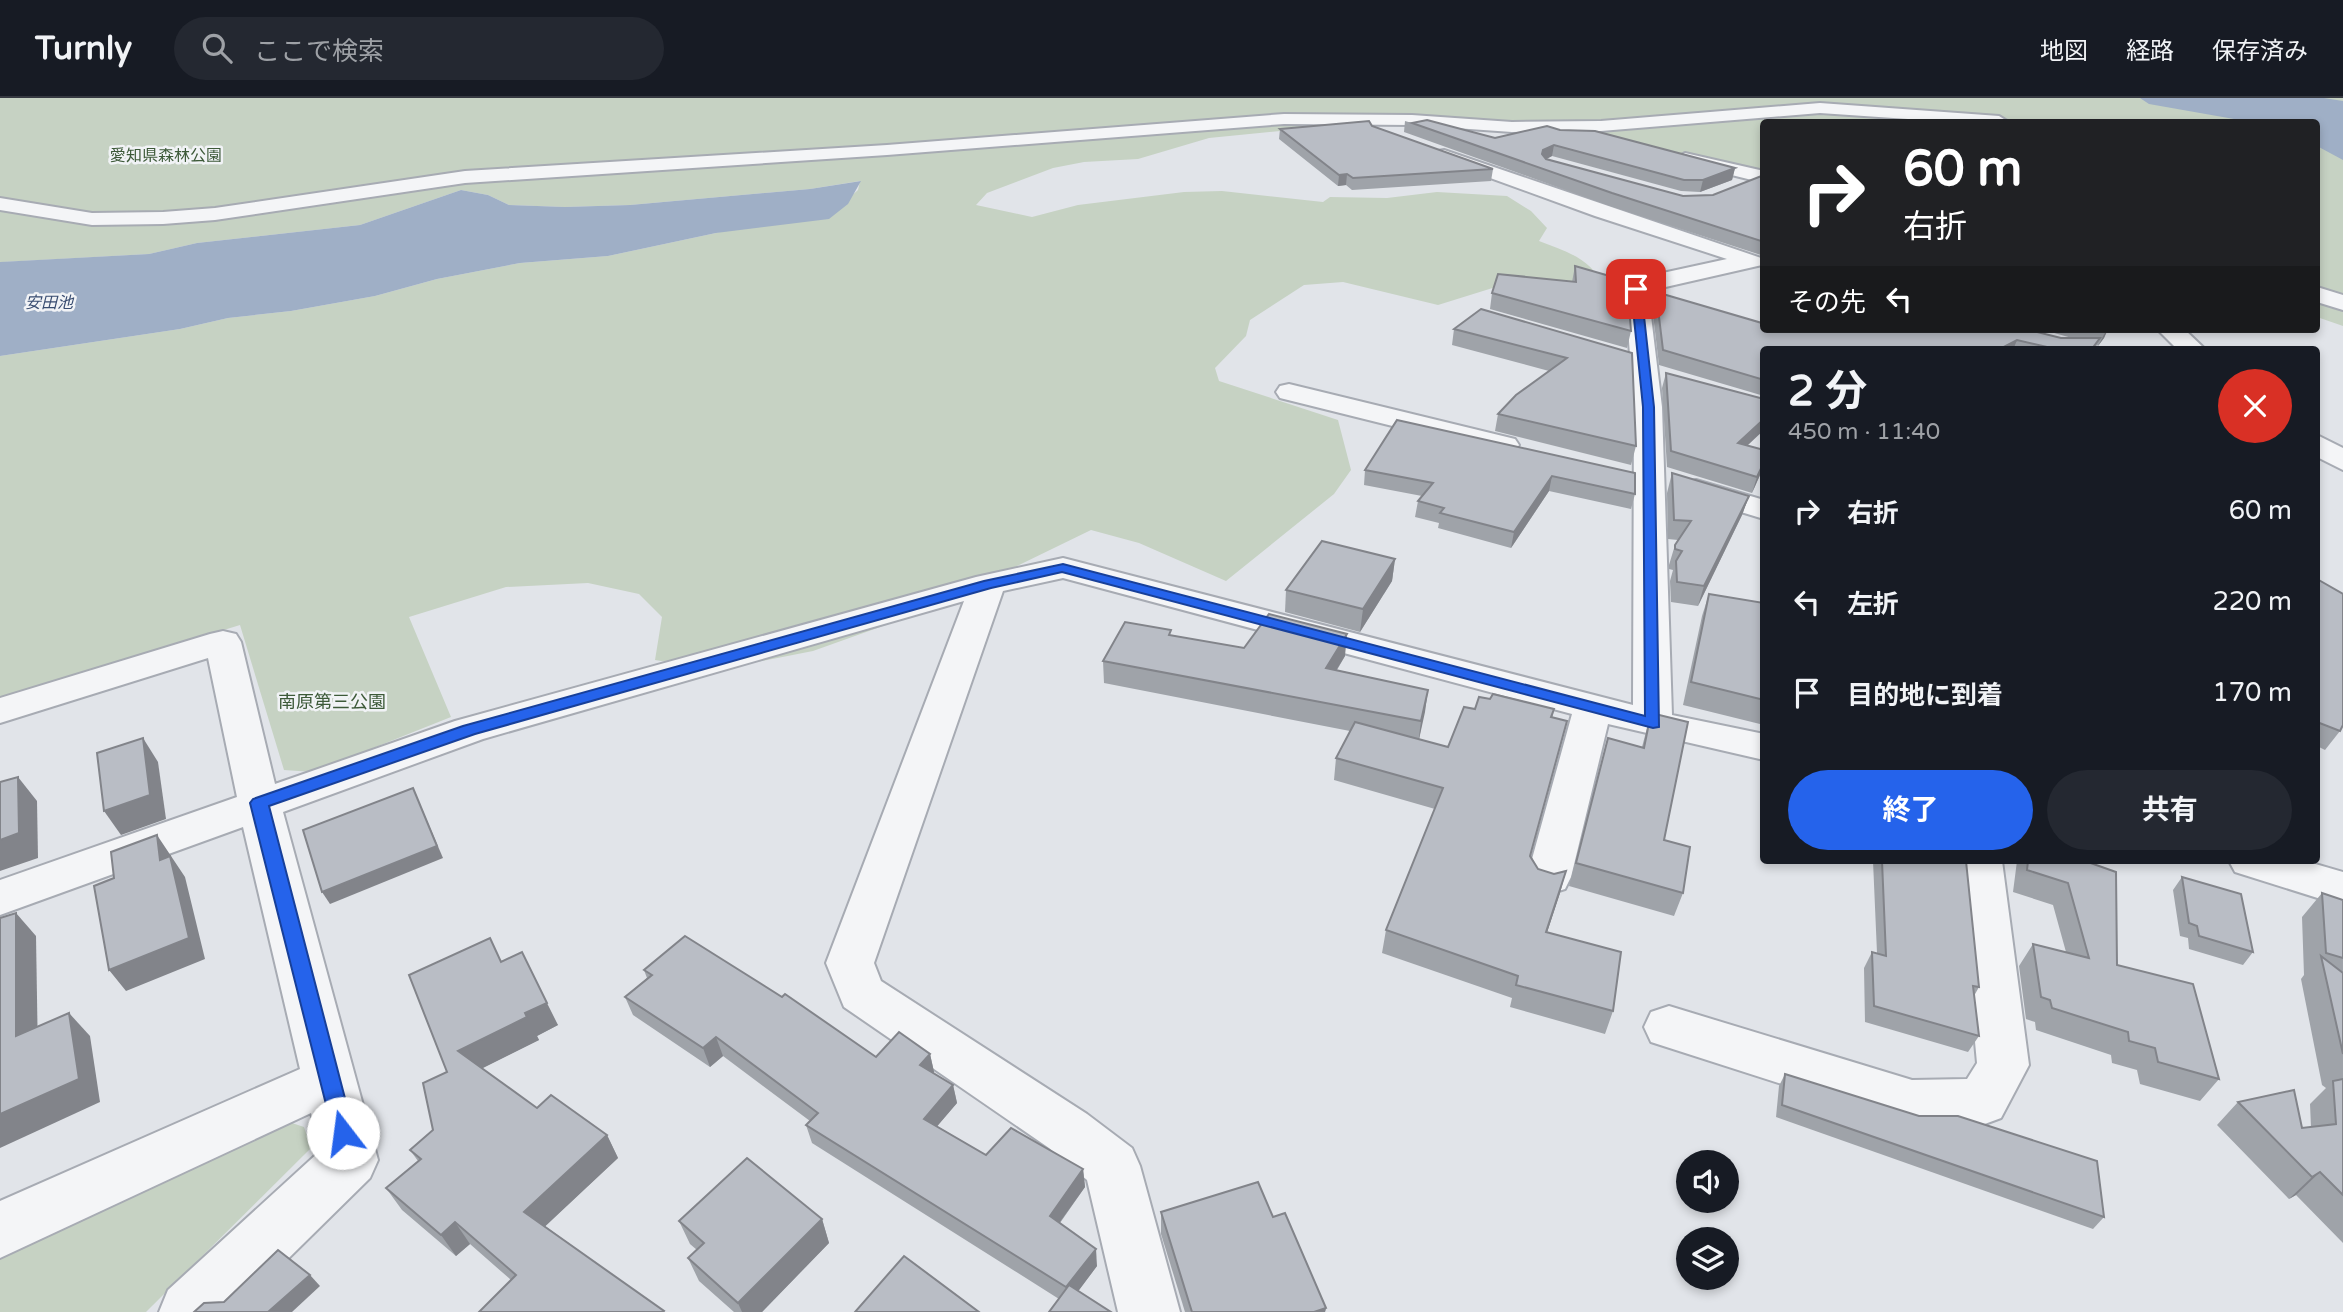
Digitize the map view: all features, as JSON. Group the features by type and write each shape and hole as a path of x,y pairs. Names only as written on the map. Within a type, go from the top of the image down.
{"street":[{"path":"1987,106 1998,119"},
{"path":"1404,140 1378,130 1601,126 1796,108 1956,119"},
{"path":"0,204 58,215 130,220 215,214 465,177 887,150 1284,119 1412,120 1599,136 1623,141"},
{"path":"1430,150 1602,212 1759,262"},
{"path":"1671,155 1760,176"},
{"path":"1726,191 1760,178"},
{"path":"1653,723 1641,477 1644,368 1636,289 1643,284 1759,262"},
{"path":"2320,295 2343,303"},
{"path":"2174,333 2188,346"},
{"path":"1289,392 1530,452"},
{"path":"2320,446 2343,461"},
{"path":"1641,477 1760,509"},
{"path":"0,898 469,730 989,584 1063,568 1653,723 1760,746"},
{"path":"989,584 850,963 861,993 1068,1130 1112,1167 1149,1312"},
{"path":"0,711 223,642 259,803 350,1160 190,1312"},
{"path":"1549,877 1593,707"},
{"path":"1669,1027 1912,1102 1982,1102 2003,1065 1980,864"},
{"path":"2261,864 2343,890"},
{"path":"0,1230 329,1080"}],"green space":[{"name":"愛知県森林公園","path":"0,98 2343,98 2343,326 2320,318 2320,119 2004,119 1806,105 1639,120 1510,126 1312,116 413,182 160,215 83,213 0,201"},
{"path":"1791,111 1927,119 1760,119 1760,174 1543,130"},
{"name":"南原第三公園","path":"1293,121 1397,122 1427,126 1351,124 1209,138 1138,159 1084,162 1053,168 987,193 976,205 1032,217 1078,205 1184,192 1222,191 1323,202 1330,197 1387,198 1437,192 1507,196 1531,211 1547,228 1539,241 1586,263 1599,278 1603,288 1499,286 1438,305 1343,282 1304,285 1250,320 1246,336 1215,368 1219,381 1338,420 1351,470 1334,494 1226,581 1139,543 1091,530 922,612 813,651 716,670 655,660 662,617 639,594 588,583 506,587 409,617 451,717 313,772 284,770 240,625 0,699 0,356 375,296 437,279 520,263 608,256 716,233 849,198 858,190 860,181 810,189 630,205 565,207 509,205 488,195 461,190 360,225 197,243 149,254 3,262 0,262 0,210 101,223 437,184"},
{"path":"283,1120 304,1127 311,1148 146,1312 0,1312 0,1254"}],"water":[{"path":"2140,98 2324,98 2343,101 2343,160 2320,148 2320,119 2234,119 2149,104"},
{"name":"安田池","path":"861,181 848,204 829,219 716,233 608,256 520,263 437,279 375,296 0,356 0,262 149,254 197,243 360,225 461,190 488,195 509,205 565,207 630,205 810,189"}],"building":[{"path":"1427,120 1495,138 1547,126 1560,130 1595,131 1735,168 1703,180 1684,180 1554,145 1543,150 1542,154 1546,159 1683,196 1713,195 1760,177 1760,241 1612,193 1412,123"},
{"path":"1369,121 1372,126 1493,169 1353,178 1347,174 1339,175 1280,129"},
{"path":"1575,266 1627,281 1631,331 1492,293 1498,274 1576,282"},
{"path":"1656,292 1760,322 1760,333 2041,333 2061,338 2100,338 2094,346 2043,346 2017,340 2006,346 1760,346 1760,379 1663,350"},
{"path":"1481,309 1632,353 1636,446 1498,414 1516,395 1567,358 1454,329"},
{"path":"1666,373 1760,398 1760,423 1738,443 1760,449 1760,471 1757,477 1671,451"},
{"path":"1397,420 1635,473 1635,494 1552,476 1514,532 1440,513 1444,508 1418,501 1433,483 1365,470"},
{"path":"1672,473 1749,496 1704,586 1677,582 1676,561 1682,551 1675,549 1675,545 1691,521 1674,520"},
{"path":"1322,541 1395,559 1363,609 1286,590"},
{"path":"2320,581 2343,594 2343,725 2340,731 2320,723"},
{"path":"1709,594 1760,602 1760,699 1691,682"},
{"path":"1269,614 1347,634 1326,668 1428,690 1421,721 1103,661 1125,622 1171,630 1169,635 1244,648"},
{"path":"1493,694 1554,709 1551,717 1567,721 1530,856 1538,869 1554,874 1566,871 1546,932 1621,952 1613,1011 1516,985 1518,976 1386,930 1443,788 1336,758 1355,722 1448,747 1464,707 1475,709 1479,697 1490,699"},
{"path":"1651,713 1688,722 1664,840 1690,847 1683,893 1576,863 1608,738 1644,748"},
{"path":"143,738 150,795 104,811 97,753"},
{"path":"18,777 19,833 0,840 0,782"},
{"path":"413,788 437,846 322,892 303,830"},
{"path":"157,835 160,860 170,856 189,938 109,970 94,886 114,878 111,852"},
{"path":"1882,864 1966,864 1979,987 1973,986 1979,1036 1874,1006 1872,952 1886,956"},
{"path":"2028,864 2093,864 2116,872 2117,965 2193,984 2219,1079 2158,1062 2155,1048 2129,1041 2128,1032 2052,1008 2050,1000 2041,997 2033,944 2089,958 2068,883 2027,870"},
{"path":"2182,877 2241,894 2253,952 2199,936 2197,926 2189,923"},
{"path":"2322,893 2343,900 2343,958 2326,953"},
{"path":"16,913 16,1036 69,1013 79,1079 0,1114 0,918"},
{"path":"685,936 782,997 785,994 876,1057 899,1032 930,1054 920,1065 953,1085 924,1119 986,1155 1011,1128 1083,1169 1050,1216 1096,1249 1066,1287 806,1125 818,1113 716,1037 703,1048 625,997 652,975 644,970"},
{"path":"490,938 501,962 522,952 547,1003 525,1013 527,1017 458,1051 537,1108 551,1095 607,1135 524,1212 663,1312 479,1312 516,1275 455,1222 441,1235 386,1188 421,1159 410,1150 433,1130 423,1083 447,1072 409,975"},
{"path":"2321,956 2343,973 2343,1054"},
{"path":"1785,1074 1919,1116 1958,1116 2097,1161 2104,1217 1782,1105"},
{"path":"2343,1079 2343,1195 2320,1172 2312,1177 2238,1102 2294,1090 2302,1128 2336,1124 2333,1081"},
{"path":"747,1158 822,1219 738,1303 688,1258 704,1243 679,1221"},
{"path":"1258,1182 1273,1217 1285,1213 1326,1308 1314,1312 1192,1312 1161,1212"},
{"path":"278,1250 310,1275 268,1312 194,1312 204,1303 224,1302"},
{"path":"904,1256 979,1312 855,1312"},
{"path":"1069,1285 1111,1312 1049,1312"}],"route":[{"path":"343,1133 259,803 469,730 989,584 1063,568 1653,723 1648,407 1636,289"}]}
